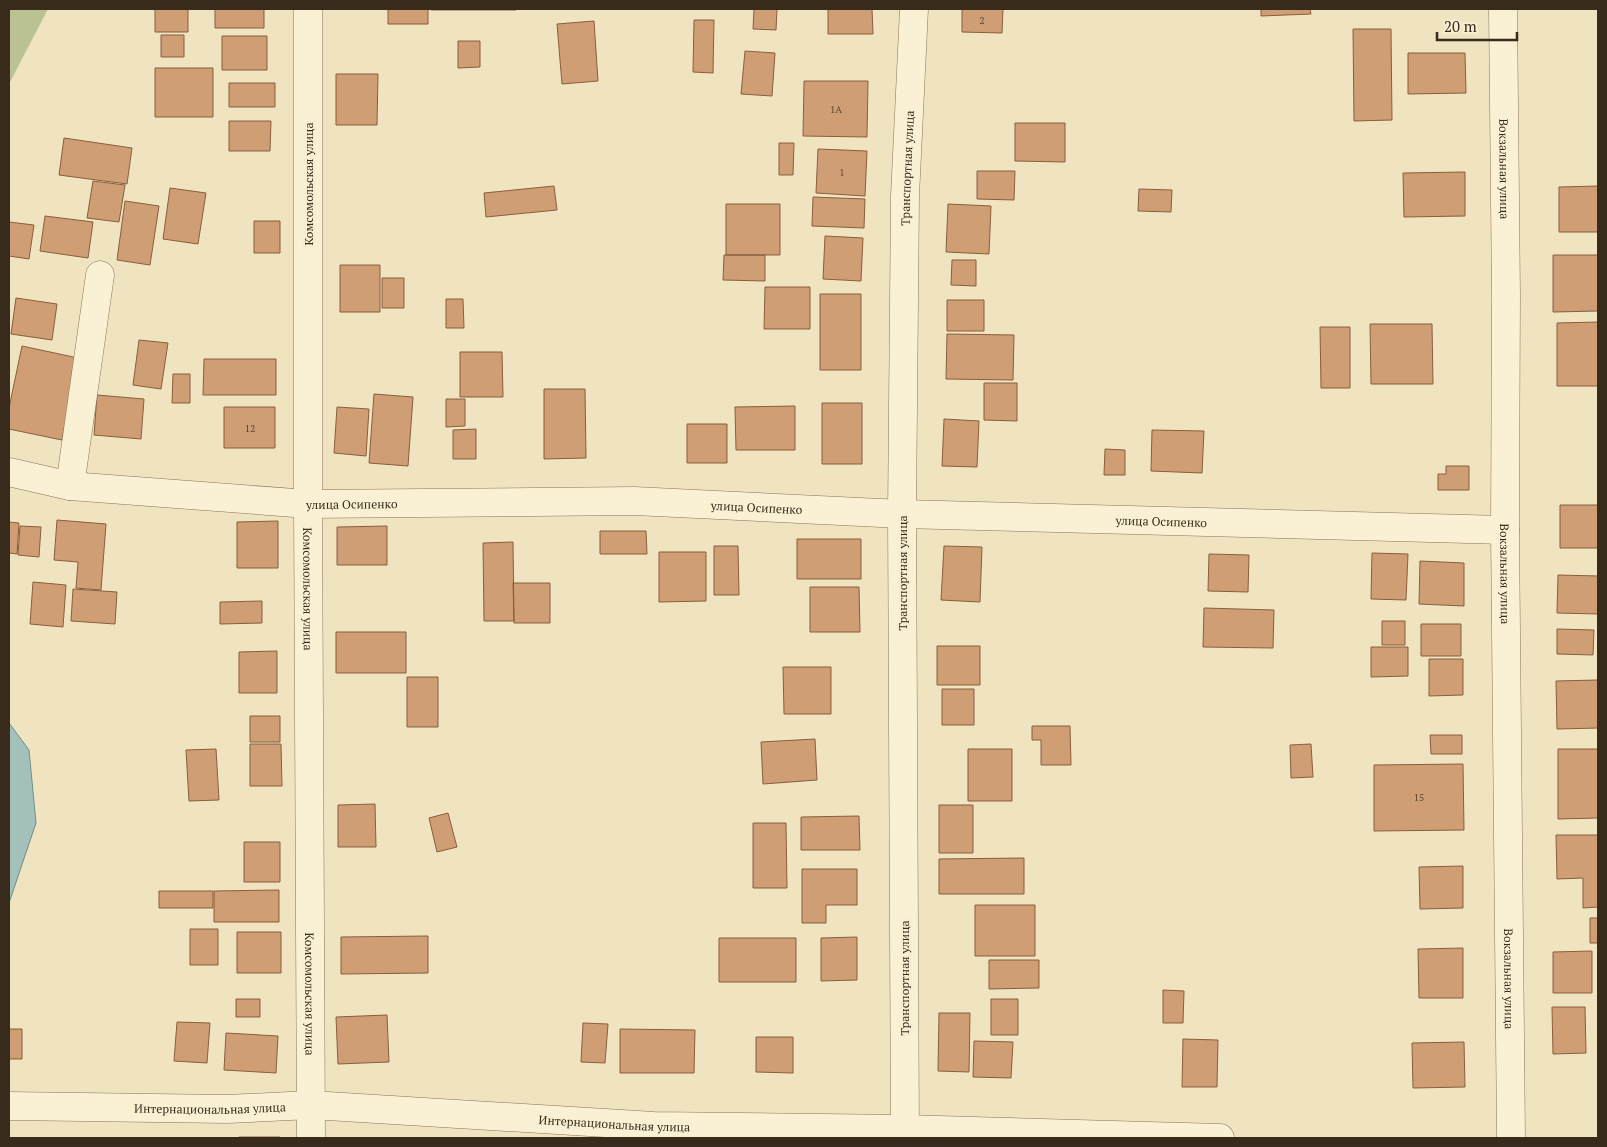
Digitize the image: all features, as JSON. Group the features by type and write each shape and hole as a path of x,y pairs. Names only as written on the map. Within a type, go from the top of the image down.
{"street":[{"name":"Комсомольская улица","path":"308,9 311,1138"},
{"name":"Транспортная улица","path":"904,1134 902,514 905,196 914,9"},
{"name":"Вокзальная улица","path":"1503,9 1506,295 1505,530 1511,1138"},
{"path":"70,486 100,275"},
{"name":"улица Осипенко","path":"9,472 70,486 308,504 634,502 902,514 1505,530"},
{"name":"Интернациональная улица","path":"9,1106 227,1109 311,1105 654,1126 904,1134 1220,1138"}],"green space":[{"path":"9,9 48,9 9,84"}],"water":[{"path":"9,723 29,750 36,823 9,903"}],"building":[{"path":"155,9 188,9 188,32 155,32"},
{"path":"215,9 264,9 264,28 215,28"},
{"path":"388,9 428,9 428,24 388,24"},
{"path":"516,9 516,10 431,10"},
{"path":"754,9 777,9 776,30 753,29"},
{"path":"828,9 872,9 873,34 828,34"},
{"path":"962,9 1003,9 1002,33 962,32"},
{"path":"1261,9 1310,9 1311,14 1261,16"},
{"path":"694,20 714,20 713,73 693,72"},
{"path":"594,21 598,81 562,84 557,24"},
{"path":"1353,29 1391,29 1392,120 1354,121"},
{"path":"161,35 184,35 184,57 161,57"},
{"path":"222,36 267,36 267,70 222,70"},
{"path":"458,41 480,41 480,67 458,68"},
{"path":"745,51 775,53 772,96 741,94"},
{"path":"1408,53 1465,53 1466,93 1408,94"},
{"path":"155,68 213,68 213,117 155,117"},
{"path":"336,74 378,74 377,125 336,125"},
{"path":"804,81 868,81 867,137 803,136"},
{"path":"229,83 275,83 275,107 229,107"},
{"path":"229,121 271,121 270,151 229,151"},
{"path":"1015,123 1065,123 1065,162 1015,161"},
{"path":"64,138 132,148 127,184 59,175"},
{"path":"779,143 794,143 793,175 779,175"},
{"path":"818,149 867,151 865,196 816,193"},
{"path":"977,171 1015,171 1014,200 977,199"},
{"path":"1465,172 1465,216 1404,217 1403,173"},
{"path":"93,181 125,185 119,222 87,218"},
{"path":"554,186 557,210 486,217 484,193"},
{"path":"1598,186 1598,232 1559,232 1559,187"},
{"path":"170,188 206,193 198,244 163,239"},
{"path":"1139,189 1172,190 1171,212 1138,211"},
{"path":"813,197 865,199 864,228 812,226"},
{"path":"125,201 159,206 150,265 117,260"},
{"path":"726,204 780,204 780,255 726,255"},
{"path":"948,204 991,206 989,254 946,252"},
{"path":"45,216 93,222 88,258 40,251"},
{"path":"254,221 280,221 280,253 254,253"},
{"path":"9,222 34,225 29,259 9,256"},
{"path":"825,236 863,238 861,281 823,279"},
{"path":"724,255 765,255 765,281 723,280"},
{"path":"1553,255 1598,255 1598,311 1553,312"},
{"path":"952,260 976,260 976,286 951,285"},
{"path":"340,265 380,265 380,312 340,312"},
{"path":"382,278 404,278 404,308 382,308"},
{"path":"765,287 810,287 810,329 764,329"},
{"path":"820,294 861,294 861,370 820,370"},
{"path":"16,298 57,304 52,340 11,334"},
{"path":"446,299 463,299 464,328 446,328"},
{"path":"947,300 984,300 984,331 947,331"},
{"path":"1598,322 1598,386 1557,386 1557,323"},
{"path":"1370,324 1432,324 1433,384 1371,384"},
{"path":"1320,327 1350,327 1350,388 1321,388"},
{"path":"947,334 1014,335 1013,380 946,379"},
{"path":"139,340 168,343 161,389 133,385"},
{"path":"22,346 78,358 62,440 9,429 9,408"},
{"path":"460,352 502,352 503,397 460,397"},
{"path":"204,359 276,359 276,395 203,395"},
{"path":"173,374 190,374 190,403 172,403"},
{"path":"984,383 1017,383 1017,421 984,420"},
{"path":"544,389 585,389 586,458 544,459"},
{"path":"374,394 413,397 408,466 369,463"},
{"path":"97,395 144,399 141,439 94,435"},
{"path":"446,399 465,399 465,426 446,427"},
{"path":"822,403 862,403 862,464 822,464"},
{"path":"795,406 795,450 736,450 735,407"},
{"path":"224,407 275,407 275,448 224,448"},
{"path":"337,407 369,409 366,456 334,453"},
{"path":"944,419 979,421 977,467 942,466"},
{"path":"687,424 727,424 727,463 687,463"},
{"path":"476,429 476,459 453,459 453,430"},
{"path":"1152,430 1204,431 1202,473 1151,471"},
{"path":"1105,449 1125,450 1125,475 1104,475"},
{"path":"1446,466 1469,466 1469,490 1438,490 1438,474 1446,474"},
{"path":"1560,505 1598,505 1598,548 1560,548"},
{"path":"57,520 106,524 101,590 76,588 78,562 54,560"},
{"path":"278,521 278,568 237,568 237,522"},
{"path":"9,522 19,523 17,554 9,553"},
{"path":"20,526 41,527 39,557 18,555"},
{"path":"387,526 387,565 337,565 337,527"},
{"path":"600,531 646,531 647,554 600,554"},
{"path":"797,539 861,539 861,579 797,579"},
{"path":"513,542 514,621 484,621 483,543"},
{"path":"714,546 738,546 739,595 714,595"},
{"path":"944,546 982,547 980,602 941,600"},
{"path":"659,552 706,552 706,601 659,602"},
{"path":"1372,553 1408,554 1406,600 1371,599"},
{"path":"1209,554 1249,555 1248,592 1208,591"},
{"path":"1420,561 1464,563 1464,606 1419,604"},
{"path":"1558,575 1598,576 1598,614 1557,613"},
{"path":"33,582 66,585 63,627 30,624"},
{"path":"513,583 550,583 550,623 514,623"},
{"path":"810,587 859,587 860,632 810,632"},
{"path":"73,589 117,592 115,624 71,621"},
{"path":"262,601 262,623 220,624 220,602"},
{"path":"1204,608 1274,610 1273,648 1203,647"},
{"path":"1382,621 1405,621 1405,645 1382,645"},
{"path":"1421,624 1461,624 1461,656 1421,656"},
{"path":"1557,629 1594,630 1593,655 1557,654"},
{"path":"336,632 406,632 406,673 336,673"},
{"path":"937,646 980,646 980,685 937,685"},
{"path":"1371,647 1408,647 1408,676 1371,677"},
{"path":"277,651 277,693 239,693 239,652"},
{"path":"1429,659 1463,659 1463,695 1429,696"},
{"path":"783,667 831,667 831,714 784,714"},
{"path":"407,677 438,677 438,727 407,727"},
{"path":"1598,680 1598,728 1557,729 1556,681"},
{"path":"942,689 974,689 974,725 942,725"},
{"path":"250,716 280,716 280,742 250,742"},
{"path":"1032,726 1070,726 1071,765 1041,765 1041,740 1032,740"},
{"path":"1430,735 1462,735 1462,754 1431,754"},
{"path":"815,739 817,780 763,784 761,742"},
{"path":"250,744 281,744 282,786 250,786"},
{"path":"1311,744 1313,777 1291,778 1290,745"},
{"path":"216,749 219,800 189,801 186,750"},
{"path":"968,749 1012,749 1012,801 968,801"},
{"path":"1558,749 1598,749 1598,818 1558,819"},
{"path":"1463,764 1464,830 1374,831 1374,765"},
{"path":"375,804 376,847 338,847 338,805"},
{"path":"939,805 973,805 973,853 939,853"},
{"path":"448,813 457,847 437,852 429,818"},
{"path":"859,816 860,850 801,850 801,817"},
{"path":"753,823 786,823 787,888 753,888"},
{"path":"1556,835 1598,835 1598,907 1583,908 1583,878 1557,879"},
{"path":"244,842 280,842 280,882 244,882"},
{"path":"1024,858 1024,894 939,894 939,859"},
{"path":"1463,866 1463,908 1420,909 1419,867"},
{"path":"802,869 857,869 857,905 826,905 826,923 802,923"},
{"path":"279,890 279,922 214,922 214,891"},
{"path":"159,891 213,891 213,908 159,908"},
{"path":"975,905 1035,905 1035,956 975,956"},
{"path":"1590,918 1598,918 1598,943 1590,943"},
{"path":"190,929 218,929 218,965 190,965"},
{"path":"237,932 281,932 281,973 237,973"},
{"path":"428,936 428,973 341,974 341,937"},
{"path":"857,937 857,980 821,981 821,938"},
{"path":"719,938 796,938 796,982 719,982"},
{"path":"1463,948 1463,998 1419,998 1418,949"},
{"path":"1592,951 1592,993 1553,993 1553,952"},
{"path":"989,960 1039,960 1039,988 989,989"},
{"path":"1163,990 1184,991 1183,1023 1163,1023"},
{"path":"236,999 260,999 260,1017 236,1017"},
{"path":"991,999 1018,999 1018,1035 991,1035"},
{"path":"1552,1007 1585,1007 1586,1053 1553,1054"},
{"path":"939,1013 970,1013 969,1072 938,1071"},
{"path":"387,1015 389,1062 338,1064 336,1017"},
{"path":"177,1022 210,1023 207,1063 174,1061"},
{"path":"583,1023 608,1024 605,1063 581,1062"},
{"path":"9,1029 22,1029 22,1059 9,1059"},
{"path":"620,1029 695,1030 694,1073 620,1073"},
{"path":"226,1033 278,1036 276,1073 224,1070"},
{"path":"756,1037 793,1037 793,1073 756,1072"},
{"path":"1183,1039 1218,1040 1217,1087 1182,1087"},
{"path":"974,1041 1013,1042 1011,1078 973,1077"},
{"path":"1464,1042 1465,1087 1413,1088 1412,1043"},
{"path":"280,1137 280,1138 239,1138"}]}
